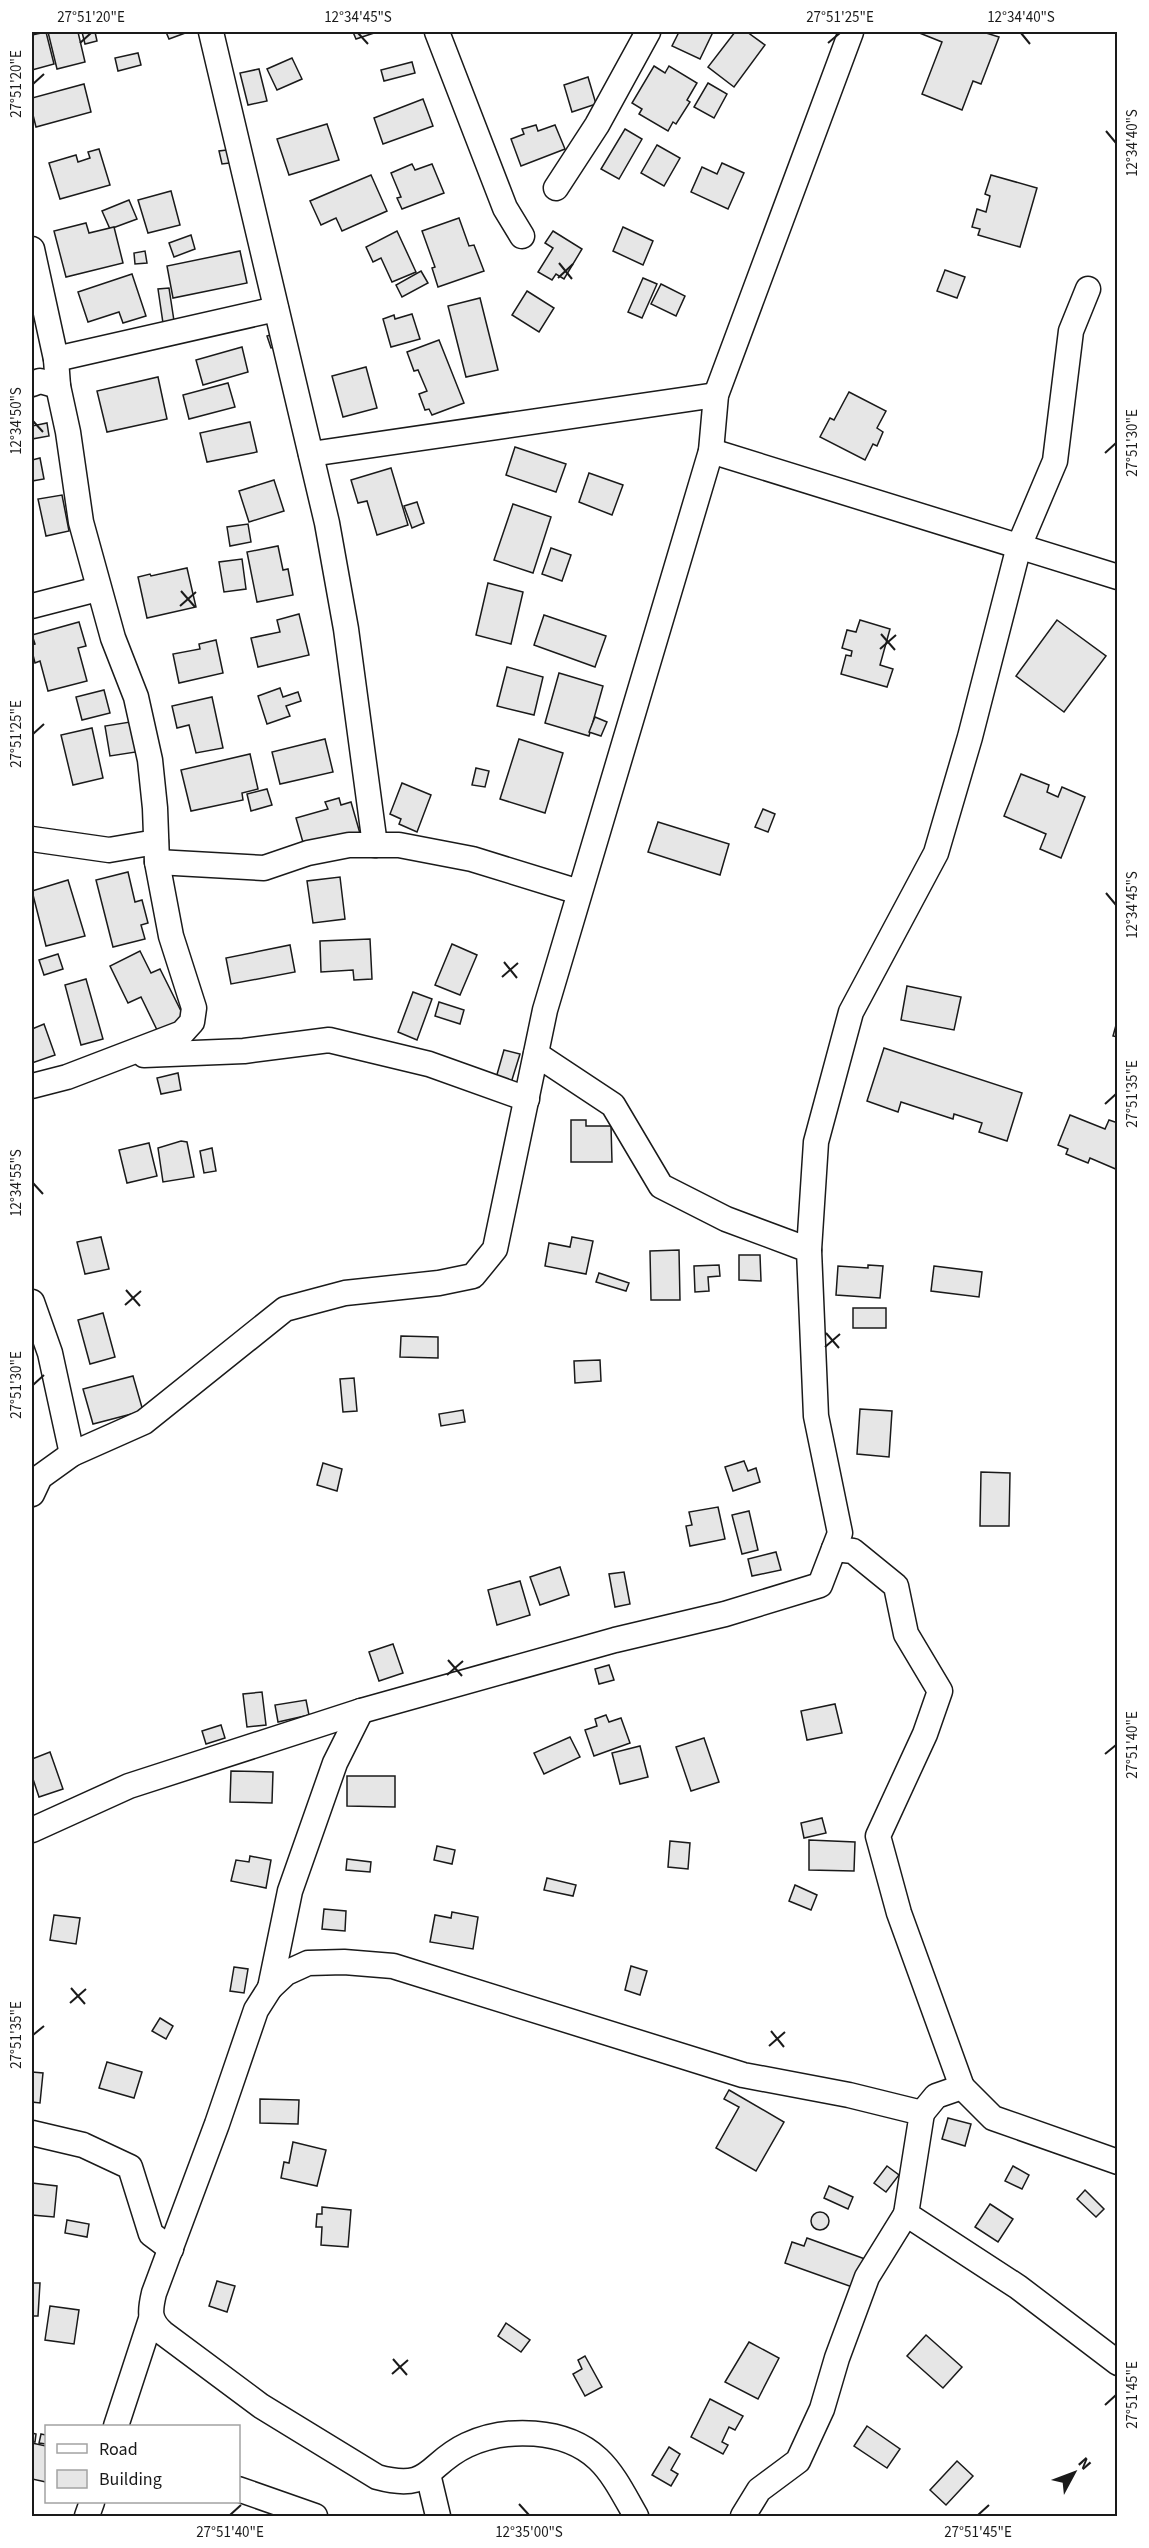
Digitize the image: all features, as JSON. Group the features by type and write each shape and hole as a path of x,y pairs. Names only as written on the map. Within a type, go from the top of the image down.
{"street":[{"path":"211,32 327,523 346,629 375,845"},
{"path":"437,32 505,208 522,236"},
{"path":"556,188 597,125 648,32"},
{"path":"32,1494 40,1477 72,1454 144,1422 285,1309 345,1293 439,1283 473,1276 495,1249 545,1010 711,451 717,395 851,32"},
{"path":"32,249 56,359 58,386 68,432 81,522 113,638 136,697 150,760 157,852 171,936 195,1008 192,1022 182,1033 67,1077 32,1086"},
{"path":"32,1830 129,1786 361,1711 615,1640 725,1614 820,1585 840,1533 816,1416 809,1250 816,1142 851,1012 936,853 970,737 1019,546 1055,461 1071,332 1088,289"},
{"path":"56,359 276,309"},
{"path":"32,384 40,381 58,386"},
{"path":"311,454 717,395"},
{"path":"711,451 1118,577"},
{"path":"32,606 98,589"},
{"path":"32,839 109,850 157,852 264,868 308,853 349,845 399,845 472,859 579,892"},
{"path":"123,1056 244,1051 329,1040 429,1064 527,1098"},
{"path":"536,1054 613,1105 661,1186 726,1219 809,1250"},
{"path":"32,1302 50,1353 72,1454"},
{"path":"834,1548 853,1551 896,1586 906,1634 940,1691 925,1734 878,1836 899,1913 962,2087 993,2118 1118,2162"},
{"path":"270,1988 290,1891 336,1764 361,1711"},
{"path":"117,2425 151,2319 150,2311 154,2293 218,2124 256,2010 270,1988 286,1973 308,1963 344,1962 393,1966 744,2075 849,2095 922,2113"},
{"path":"743,2517 759,2490 798,2461 822,2409 837,2358 867,2277 906,2214 922,2113 936,2097 962,2087"},
{"path":"32,2133 83,2145 130,2167 151,2234 171,2249"},
{"path":"906,2214 1018,2287 1118,2363"},
{"path":"151,2319 163,2333 261,2406 377,2476 398,2482 415,2481 465,2446 490,2436 520,2434 551,2436 577,2443 599,2459 615,2480 636,2517"},
{"path":"428,2474 438,2517"},
{"path":"240,2490 315,2517"}],"building":[{"path":"46,32 54,64 32,70 32,35"},
{"path":"48,32 78,32 85,62 57,69"},
{"path":"82,32 95,32 97,41 85,44"},
{"path":"166,32 188,32 169,39"},
{"path":"353,32 377,32 356,39"},
{"path":"679,32 713,32 700,59 672,46"},
{"path":"735,32 747,32 765,45 734,87 708,67"},
{"path":"917,32 983,32 999,37 981,84 973,81 962,110 922,94 942,42"},
{"path":"138,53 141,65 118,71 115,58"},
{"path":"292,58 302,79 277,90 267,69"},
{"path":"412,62 415,73 384,81 381,70"},
{"path":"654,66 665,73 669,66 697,83 687,100 690,102 676,124 673,122 668,131 639,114 642,109 632,103"},
{"path":"259,69 267,101 248,105 240,73"},
{"path":"588,77 596,104 572,112 564,85"},
{"path":"708,83 727,94 714,118 694,107"},
{"path":"84,84 91,112 36,127 32,98"},
{"path":"423,99 433,126 383,144 374,118"},
{"path":"327,124 339,160 289,175 277,139"},
{"path":"536,125 538,131 555,125 565,149 521,166 511,139 524,134 522,129"},
{"path":"625,129 642,139 619,179 601,169"},
{"path":"657,145 680,158 664,186 641,173"},
{"path":"99,149 110,185 60,199 49,163 76,155 78,162 90,158 88,152"},
{"path":"235,149 237,162 222,164 219,151"},
{"path":"722,163 744,173 728,209 691,192 702,167 717,174"},
{"path":"412,164 415,170 432,164 444,193 402,209 397,198 401,197 391,173"},
{"path":"371,175 387,211 342,231 336,218 321,225 310,201"},
{"path":"991,175 1037,188 1020,247 978,235 980,229 972,227 977,209 986,212 990,196 985,194"},
{"path":"171,191 180,225 148,233 138,200"},
{"path":"129,200 137,219 110,229 102,211"},
{"path":"459,218 469,246 474,245 484,271 438,287 432,268 435,267 422,231"},
{"path":"86,223 89,233 114,227 123,263 66,277 54,231"},
{"path":"623,227 653,241 643,265 613,251"},
{"path":"397,231 416,272 392,282 381,258 373,262 366,247"},
{"path":"553,231 582,249 564,279 556,274 552,280 538,272 553,248 545,243"},
{"path":"191,235 195,249 174,257 169,243"},
{"path":"145,251 147,263 135,264 134,253"},
{"path":"240,251 247,283 173,298 167,266"},
{"path":"945,270 965,277 957,298 937,291"},
{"path":"421,271 428,283 402,297 396,285"},
{"path":"132,274 146,316 123,323 119,312 88,322 78,292"},
{"path":"643,278 657,284 642,318 628,312"},
{"path":"661,284 685,296 676,316 651,304"},
{"path":"169,288 174,321 163,323 158,289"},
{"path":"527,291 554,308 539,332 512,315"},
{"path":"480,298 498,370 466,377 448,306"},
{"path":"412,314 420,339 391,347 383,319 394,315 395,319"},
{"path":"278,333 282,346 271,348 267,336"},
{"path":"439,340 464,403 432,415 429,409 425,410 419,394 427,391 418,370 414,371 407,352"},
{"path":"242,347 248,372 203,385 196,360"},
{"path":"366,367 377,408 343,417 332,376"},
{"path":"158,377 167,419 107,432 97,391"},
{"path":"228,383 235,407 189,419 183,395"},
{"path":"849,392 886,411 877,428 883,432 877,446 873,444 865,460 820,437 830,418 834,420"},
{"path":"250,422 257,452 207,462 200,433"},
{"path":"47,423 49,436 32,439 32,426"},
{"path":"515,447 566,464 556,492 506,475"},
{"path":"40,458 44,479 32,481 32,460"},
{"path":"391,468 408,525 377,535 367,501 358,503 351,480"},
{"path":"589,473 623,485 612,515 579,502"},
{"path":"274,480 284,511 249,522 239,491"},
{"path":"62,495 69,531 46,536 38,499"},
{"path":"417,502 424,523 412,528 404,506"},
{"path":"513,504 551,517 533,573 494,560"},
{"path":"248,524 251,542 230,546 227,527"},
{"path":"278,546 283,570 288,569 293,595 257,602 247,552"},
{"path":"551,548 571,555 562,581 542,574"},
{"path":"242,559 246,589 224,592 219,562"},
{"path":"187,568 196,607 147,618 138,577"},
{"path":"488,583 523,592 511,644 476,635"},
{"path":"299,614 309,655 258,667 251,638 280,632 277,620"},
{"path":"544,615 606,636 595,667 534,645"},
{"path":"860,620 890,629 880,665 893,669 887,687 841,674 846,655 851,656 852,651 842,648 847,630 856,632"},
{"path":"1057,620 1106,656 1064,712 1016,676"},
{"path":"79,622 86,646 78,648 87,681 48,691 40,661 35,663 32,645 35,644 32,635"},
{"path":"216,640 223,673 179,683 173,654 200,649 199,644"},
{"path":"507,667 543,677 534,715 497,706"},
{"path":"559,673 603,686 589,736 545,723"},
{"path":"280,688 283,697 298,692 301,701 286,706 290,716 267,724 258,696"},
{"path":"104,690 110,713 82,720 76,697"},
{"path":"212,697 223,748 196,753 189,725 177,728 172,706"},
{"path":"595,717 607,722 601,736 589,732"},
{"path":"130,722 136,752 110,756 105,726"},
{"path":"92,728 103,778 73,785 61,735"},
{"path":"325,739 333,772 280,784 272,752"},
{"path":"519,739 563,753 545,813 500,799"},
{"path":"250,754 258,789 242,793 243,800 191,811 181,770"},
{"path":"476,768 489,771 485,787 472,785"},
{"path":"1021,774 1049,785 1047,792 1058,797 1062,787 1085,797 1061,858 1040,849 1046,834 1004,816"},
{"path":"402,783 431,795 417,832 399,824 401,819 390,814"},
{"path":"267,789 272,805 251,811 247,794"},
{"path":"339,798 341,805 351,802 361,837 304,846 296,818 328,809 325,802"},
{"path":"763,809 775,814 768,832 755,827"},
{"path":"658,822 729,844 720,875 648,852"},
{"path":"128,872 135,902 142,900 148,923 141,925 145,939 113,947 96,880"},
{"path":"340,877 345,919 313,923 307,881"},
{"path":"68,880 85,936 46,946 32,891"},
{"path":"370,939 372,979 354,980 353,970 321,972 320,941"},
{"path":"452,944 477,955 460,995 435,985"},
{"path":"290,945 295,972 231,984 226,958"},
{"path":"140,951 151,973 160,969 186,1021 159,1034 141,997 128,1003 110,966"},
{"path":"58,954 63,969 44,975 39,960"},
{"path":"86,979 103,1039 81,1045 65,985"},
{"path":"907,986 961,997 954,1030 901,1020"},
{"path":"413,992 432,999 417,1040 398,1032"},
{"path":"439,1002 464,1010 460,1024 435,1016"},
{"path":"1118,1018 1118,1037 1113,1036"},
{"path":"44,1024 55,1055 32,1063 32,1029"},
{"path":"884,1048 1022,1093 1007,1141 979,1132 982,1123 954,1114 953,1119 901,1102 898,1112 867,1101"},
{"path":"504,1050 520,1054 511,1083 496,1078"},
{"path":"178,1073 181,1090 161,1094 157,1078"},
{"path":"1070,1115 1105,1129 1109,1120 1118,1123 1118,1170 1090,1158 1088,1163 1066,1154 1068,1149 1058,1145"},
{"path":"571,1120 586,1120 586,1126 611,1126 612,1162 571,1162"},
{"path":"181,1141 187,1142 194,1177 163,1182 158,1148"},
{"path":"149,1143 157,1176 127,1183 119,1150"},
{"path":"212,1148 216,1171 204,1173 200,1151"},
{"path":"101,1237 109,1269 85,1274 77,1242"},
{"path":"572,1237 593,1241 586,1274 545,1266 549,1243 570,1247"},
{"path":"679,1250 680,1300 651,1300 650,1251"},
{"path":"739,1255 760,1255 761,1281 739,1280"},
{"path":"719,1265 720,1276 708,1277 709,1291 695,1292 694,1266"},
{"path":"868,1265 883,1266 880,1298 836,1295 838,1266 868,1268"},
{"path":"934,1266 982,1272 979,1297 931,1291"},
{"path":"599,1273 629,1283 626,1291 596,1282"},
{"path":"853,1308 886,1308 886,1328 853,1328"},
{"path":"103,1313 115,1357 90,1364 78,1320"},
{"path":"401,1336 438,1337 438,1358 400,1357"},
{"path":"600,1360 601,1381 575,1383 574,1361"},
{"path":"133,1376 143,1411 93,1424 83,1389"},
{"path":"354,1378 357,1411 343,1412 340,1379"},
{"path":"860,1409 892,1411 889,1457 857,1454"},
{"path":"463,1410 465,1422 441,1426 439,1414"},
{"path":"744,1461 748,1471 756,1468 760,1482 733,1491 725,1467"},
{"path":"323,1463 342,1469 337,1491 317,1485"},
{"path":"981,1472 1010,1473 1009,1526 980,1526"},
{"path":"718,1507 725,1539 690,1546 686,1526 692,1525 689,1512"},
{"path":"749,1511 758,1550 742,1554 732,1515"},
{"path":"776,1552 781,1570 752,1576 748,1559"},
{"path":"560,1567 569,1595 540,1605 530,1577"},
{"path":"624,1572 630,1604 615,1607 609,1574"},
{"path":"520,1581 530,1615 497,1625 488,1590"},
{"path":"393,1644 403,1673 379,1681 369,1652"},
{"path":"609,1665 614,1680 599,1684 595,1669"},
{"path":"262,1692 266,1725 247,1727 243,1694"},
{"path":"306,1700 309,1715 278,1722 275,1705"},
{"path":"835,1704 842,1733 807,1740 801,1711"},
{"path":"606,1715 609,1722 621,1718 630,1743 594,1756 585,1730 597,1726 595,1719"},
{"path":"221,1725 225,1738 206,1744 202,1731"},
{"path":"570,1737 580,1757 544,1774 534,1753"},
{"path":"704,1738 719,1782 691,1791 676,1747"},
{"path":"640,1746 648,1777 620,1784 612,1753"},
{"path":"50,1752 63,1789 39,1797 32,1776 32,1759"},
{"path":"231,1771 273,1772 272,1803 230,1802"},
{"path":"347,1776 395,1776 395,1807 347,1806"},
{"path":"822,1818 826,1833 804,1838 801,1823"},
{"path":"809,1840 855,1842 854,1871 809,1870"},
{"path":"670,1841 690,1843 688,1869 668,1867"},
{"path":"437,1846 455,1850 452,1864 434,1860"},
{"path":"250,1856 271,1860 266,1888 231,1881 236,1860 249,1862"},
{"path":"347,1859 371,1862 370,1872 346,1870"},
{"path":"547,1878 576,1885 573,1896 544,1890"},
{"path":"795,1885 817,1895 811,1910 789,1901"},
{"path":"324,1909 346,1911 345,1931 322,1929"},
{"path":"452,1912 478,1917 473,1949 430,1942 435,1915 451,1918"},
{"path":"54,1915 80,1918 76,1944 50,1940"},
{"path":"631,1966 647,1971 640,1995 625,1990"},
{"path":"234,1967 248,1969 244,1993 230,1991"},
{"path":"160,2018 173,2026 166,2039 152,2031"},
{"path":"107,2062 142,2072 134,2098 99,2088"},
{"path":"32,2072 43,2073 40,2103 32,2102"},
{"path":"729,2090 784,2122 756,2171 716,2148 739,2107 724,2099"},
{"path":"260,2099 299,2100 298,2124 260,2123"},
{"path":"948,2118 971,2124 965,2146 942,2139"},
{"path":"293,2142 326,2150 317,2186 281,2178 284,2162 289,2163"},
{"path":"887,2166 899,2175 886,2192 874,2183"},
{"path":"1013,2166 1029,2175 1022,2189 1005,2181"},
{"path":"32,2183 57,2186 54,2217 32,2215"},
{"path":"829,2186 853,2197 848,2209 824,2198"},
{"path":"1085,2190 1104,2209 1096,2217 1077,2199"},
{"path":"990,2204 1013,2219 998,2242 975,2227"},
{"path":"322,2207 351,2210 348,2247 321,2245 322,2227 316,2227 317,2214 322,2214"},
{"path":"820,2212 826,2215 829,2221 826,2227 820,2230 814,2227 811,2221 814,2215"},
{"path":"67,2220 89,2224 87,2237 65,2233"},
{"path":"807,2238 865,2259 855,2288 785,2263 792,2242 804,2246"},
{"path":"217,2281 235,2286 227,2312 209,2306"},
{"path":"32,2283 40,2283 38,2316 32,2316"},
{"path":"50,2306 79,2310 74,2344 45,2340"},
{"path":"506,2323 530,2340 521,2352 498,2336"},
{"path":"926,2335 962,2367 943,2388 907,2356"},
{"path":"749,2342 779,2358 758,2399 725,2382"},
{"path":"585,2356 602,2387 585,2396 573,2374 582,2369 578,2360"},
{"path":"710,2399 743,2416 735,2430 729,2427 722,2442 728,2445 723,2454 691,2437"},
{"path":"867,2426 900,2449 887,2468 854,2446"},
{"path":"32,2433 36,2434 35,2442 32,2442"},
{"path":"41,2434 45,2435 45,2444 39,2443"},
{"path":"32,2443 45,2446 45,2482 32,2479"},
{"path":"669,2447 680,2454 671,2470 678,2474 671,2486 652,2475"},
{"path":"957,2461 973,2476 946,2505 930,2490"}]}
